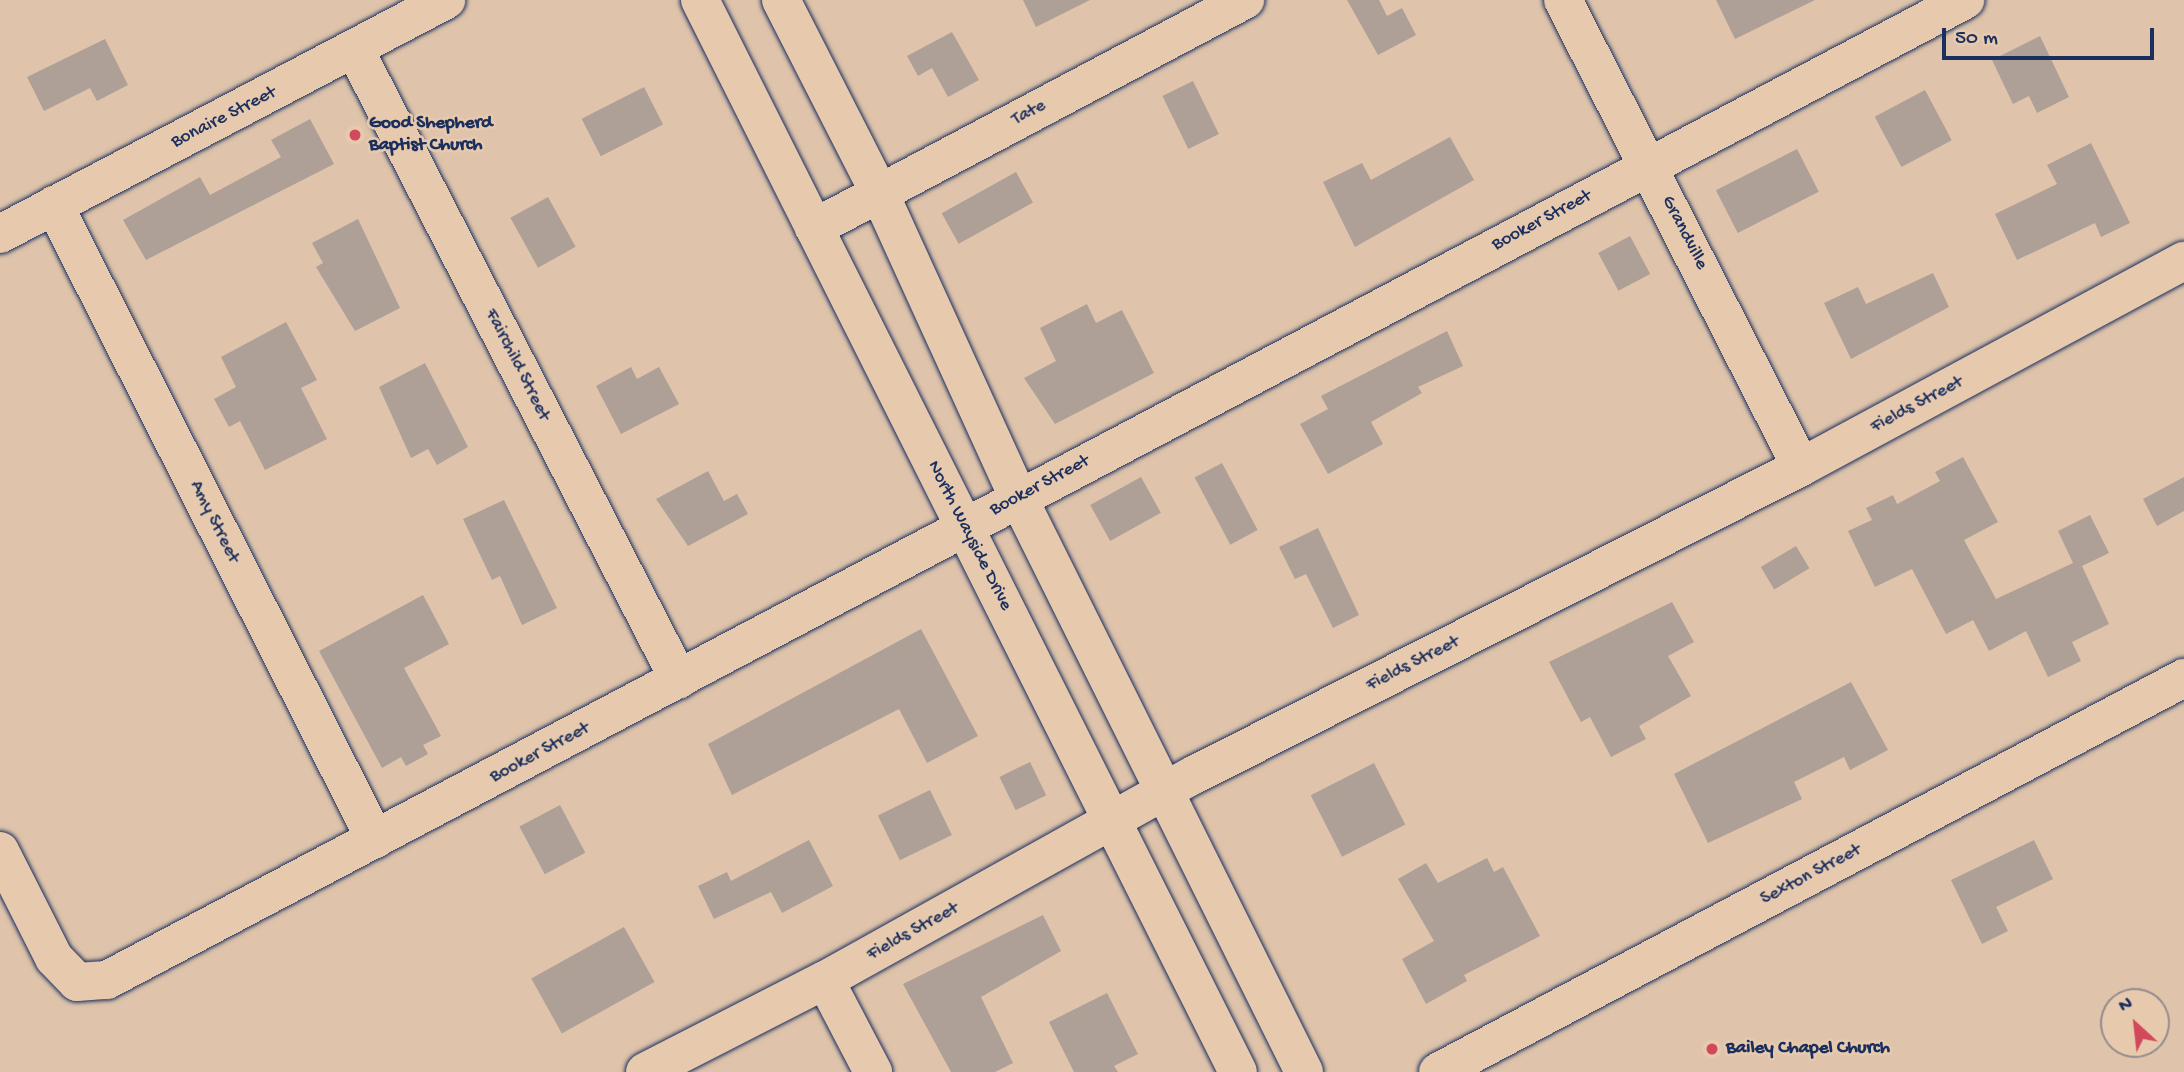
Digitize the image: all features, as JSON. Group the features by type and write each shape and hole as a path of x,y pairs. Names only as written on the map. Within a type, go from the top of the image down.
{"street":[{"name":"Bonaire Street","path":"0,234 446,0"},
{"name":"North Wayside Drive","path":"700,0 1238,1072"},
{"path":"781,0 880,192 1018,497 1304,1072"},
{"name":"Tate","path":"814,228 1245,0"},
{"name":"Grandville","path":"1563,0 1649,164 1801,467"},
{"name":"Booker Street","path":"0,851 54,958 77,982 107,980 679,680 1018,497 1649,164 1965,0"},
{"name":"Fairchild Street","path":"355,50 679,680"},
{"name":"Amy Street","path":"54,205 375,839"},
{"name":"Fields Street","path":"645,1072 825,980 1163,792 1801,467 2184,261"},
{"name":"Sexton Street","path":"1438,1072 2184,678"},
{"path":"825,980 873,1072"}],"building":[{"path":"1023,0 1090,0 1036,27"},
{"path":"1347,0 1379,0 1387,16 1402,8 1416,35 1378,55"},
{"path":"1716,0 1815,0 1735,39"},
{"path":"952,32 979,80 948,97 932,68 918,76 907,56"},
{"path":"2040,36 2069,97 2037,113 2029,96 2013,104 1992,60"},
{"path":"105,39 128,85 97,101 90,88 44,111 27,77"},
{"path":"1193,81 1219,134 1188,149 1162,96"},
{"path":"644,87 663,124 601,156 582,119"},
{"path":"1925,90 1952,140 1901,167 1875,117"},
{"path":"310,119 334,164 146,260 123,220 200,177 210,195 281,157 271,140"},
{"path":"1450,137 1474,180 1355,247 1323,182 1362,163 1371,180"},
{"path":"2091,143 2130,223 2101,237 2095,223 2017,260 1995,214 2057,184 2047,165"},
{"path":"1797,149 1819,192 1738,233 1716,190"},
{"path":"1016,172 1033,203 959,244 942,213"},
{"path":"548,197 576,247 538,268 510,218"},
{"path":"358,219 400,308 355,331 316,267 323,263 312,243"},
{"path":"1630,236 1650,274 1618,291 1598,253"},
{"path":"1933,273 1949,307 1851,359 1824,303 1858,287 1866,304"},
{"path":"1087,304 1096,323 1122,310 1154,373 1055,424 1024,378 1056,361 1040,328"},
{"path":"286,322 317,380 301,388 327,439 265,470 240,421 229,427 214,399 236,387 221,357"},
{"path":"1447,331 1463,366 1418,387 1422,393 1371,422 1383,444 1328,474 1300,424 1328,409 1321,396"},
{"path":"425,363 468,447 437,465 428,449 411,458 379,387"},
{"path":"631,367 637,379 659,367 679,404 621,434 596,386"},
{"path":"1963,457 1998,522 1964,540 1996,599 2073,563 2058,531 2090,515 2109,553 2082,566 2109,624 2072,642 2081,661 2048,677 2026,631 1989,651 1973,620 1946,634 1912,569 1875,587 1848,531 1872,520 1866,508 1893,495 1897,504 1940,481 1935,472"},
{"path":"1222,463 1258,530 1230,545 1195,478"},
{"path":"708,471 724,501 737,494 748,514 688,546 656,499"},
{"path":"1141,477 1161,513 1110,541 1090,505"},
{"path":"2184,477 2184,511 2157,526 2143,499"},
{"path":"504,500 557,608 522,625 500,576 492,580 463,519"},
{"path":"1318,528 1359,615 1333,628 1306,574 1295,579 1279,547"},
{"path":"1796,546 1809,568 1774,589 1761,567"},
{"path":"423,595 449,644 404,668 441,736 423,745 428,754 406,766 401,757 382,768 319,651"},
{"path":"1672,602 1694,642 1668,656 1691,696 1639,726 1646,739 1611,757 1590,717 1581,722 1549,662"},
{"path":"921,629 978,736 927,763 899,709 732,795 708,744"},
{"path":"1851,682 1888,750 1850,770 1844,757 1794,782 1802,799 1708,843 1674,774"},
{"path":"1030,762 1046,795 1016,810 999,777"},
{"path":"1374,763 1405,824 1342,857 1311,795"},
{"path":"930,790 952,835 900,860 878,815"},
{"path":"560,805 585,853 545,874 519,827"},
{"path":"809,840 833,886 782,913 771,892 714,919 698,886 727,872 731,881"},
{"path":"2034,840 2053,879 1996,907 2008,931 1982,944 1951,880"},
{"path":"1487,858 1494,872 1503,867 1540,936 1464,975 1467,981 1426,1004 1402,959 1434,941 1398,879 1426,863 1438,883"},
{"path":"1043,915 1061,951 981,997 1013,1063 995,1072 951,1072 903,984"},
{"path":"624,927 655,982 562,1033 531,978"},
{"path":"1107,993 1138,1054 1114,1066 1118,1072 1074,1072 1049,1022"}],"place":[{"name":"Good Shepherd Baptist Church","path":"355,135"},
{"name":"Bailey Chapel Church","path":"1712,1049"}]}
